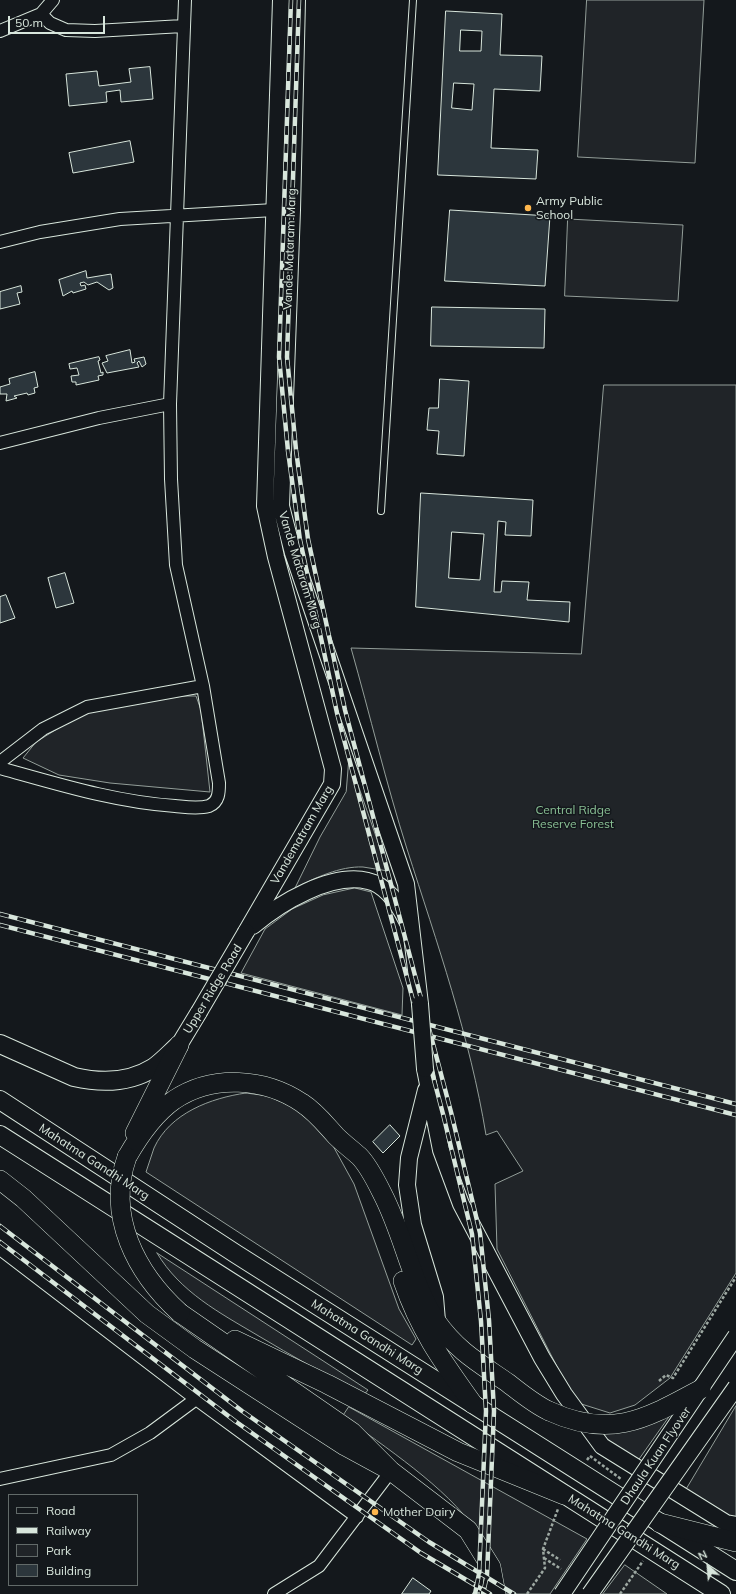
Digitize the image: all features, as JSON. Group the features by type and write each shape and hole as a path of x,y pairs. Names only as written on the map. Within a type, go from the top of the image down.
{"highway":[{"path":"179,1045 138,1124 126,1157 119,1184 119,1200 132,1249 154,1287 180,1313 352,1432 391,1471 468,1530 491,1567 496,1594"},
{"path":"126,1157 147,1126 174,1101 199,1089 217,1084 236,1082 264,1085 280,1090 303,1103 323,1121 335,1136 366,1186 391,1246 413,1310 434,1351 473,1404"},
{"path":"335,1136 360,1157 384,1196 417,1285 436,1321 466,1356 549,1411 582,1422 608,1424 625,1423 649,1416 702,1389"},
{"path":"0,1180 23,1198 147,1314 195,1349 345,1446 391,1471"},
{"path":"180,1313 327,1384 458,1452 564,1495"},
{"path":"660,1523 736,1542"}],"main road":[{"name":"Vande Mataram Marg","path":"281,0 265,506 276,557 311,686"},
{"name":"Vande Mataram Marg","path":"297,0 292,210 280,506 293,553 406,884 420,1004 426,1077"},
{"name":"Vandematram Marg","path":"246,932 332,784 333,769 311,686"},
{"path":"246,932 274,909 302,894 332,883 353,880 368,881 385,890 396,901 412,930"},
{"name":"Upper Ridge Road","path":"179,1045 246,932"},
{"path":"0,1044 74,1077 103,1081 120,1080 143,1073 153,1067 179,1045"},
{"path":"426,1077 409,1158 407,1185 413,1225 435,1296 436,1321"},
{"path":"426,1077 440,1150 461,1204 542,1358 564,1394 602,1446 726,1523 736,1525"},
{"name":"Mahatma Gandhi Marg","path":"0,1100 236,1254 736,1571"},
{"name":"Mahatma Gandhi Marg","path":"0,1135 721,1594"},
{"name":"Dhaula Kuan Flyover","path":"562,1594 702,1389 736,1336"},
{"name":"Dhaula Kuan Flyover","path":"590,1594 736,1387"},
{"path":"671,1562 696,1594"}],"street":[{"path":"0,31 41,14 53,0"},
{"path":"0,768 73,789 149,804 199,808 210,806 216,800 219,783 203,686 176,565 171,479 170,404 178,216 184,0"},
{"path":"41,14 50,23 66,30 95,31 183,26"},
{"path":"0,242 40,232 120,219 292,210"},
{"path":"0,442 99,418 170,404"},
{"path":"0,762 43,729 87,707 203,686"},
{"path":"0,1249 196,1399 357,1517"},
{"path":"0,1479 111,1455 150,1433 196,1399"},
{"path":"274,1594 319,1566 391,1471"}],"lane":[{"path":"381,511 413,0"}],"path":[{"path":"659,1381 666,1375 673,1378 736,1277"},
{"path":"590,1456 622,1479"},
{"path":"527,1594 544,1568 543,1549 554,1517"},
{"path":"543,1549 560,1560"},
{"path":"544,1558 562,1569"},
{"path":"620,1594 637,1569"}],"green space":[{"path":"587,0 704,0 695,163 578,157"},
{"path":"568,219 683,225 678,301 565,296"},
{"name":"Central Ridge Reserve Forest","path":"604,385 736,385 736,1273 670,1378 635,1405 610,1413 575,1402 497,1249 495,1184 523,1171 497,1131 486,1135 462,1026 399,824 351,648 581,654"},
{"path":"183,696 196,696 201,710 210,792 110,783 59,775 23,758 36,742 86,711"},
{"path":"349,759 388,871 363,867 345,868 319,877 295,888 320,837 346,792"},
{"path":"355,888 371,892 403,988 402,1015 241,973 265,929 292,909 323,895"},
{"path":"246,1093 268,1096 302,1111 332,1144 354,1184 399,1309 416,1339 412,1345 146,1172 154,1148 170,1125 193,1109 206,1103 233,1095"},
{"path":"157,1253 368,1390 363,1396 283,1351 215,1310 177,1279 166,1267"},
{"path":"736,1406 736,1518 722,1513 686,1490"},
{"path":"349,1407 587,1539 550,1594 504,1594 479,1537 463,1514 432,1483 414,1468 343,1416"},
{"path":"673,1411 637,1462 621,1452 599,1431"},
{"path":"625,1565 667,1594 603,1594"}],"building":[{"path":"446,11 502,14 500,55 542,56 540,91 494,89 491,148 538,150 536,179 438,175","holes":["461,30 482,31 481,51 460,51","454,83 474,84 472,110 452,108"]},
{"path":"150,67 153,99 121,102 120,90 106,92 107,102 69,106 66,74 97,71 99,86 131,82 129,69"},
{"path":"130,141 134,162 73,173 69,153"},
{"path":"450,210 550,216 545,286 445,281"},
{"path":"86,271 87,278 111,274 113,288 109,290 97,282 88,285 84,282 80,283 81,286 85,285 86,289 73,293 72,291 63,296 59,280"},
{"path":"21,286 22,292 17,293 20,304 0,309 0,292"},
{"path":"432,307 545,309 544,348 431,346"},
{"path":"130,350 132,363 135,362 134,359 144,357 146,364 142,367 139,361 137,363 139,367 107,373 102,363 108,361 106,356"},
{"path":"99,357 100,360 98,361 101,373 103,372 103,375 98,376 99,380 76,385 76,382 72,382 71,376 79,375 77,368 70,369 69,364"},
{"path":"35,372 38,387 34,388 35,393 14,396 17,398 6,401 7,394 0,394 0,387 10,384 9,379"},
{"path":"440,379 469,381 464,456 437,454 439,431 427,430 429,408 438,408"},
{"path":"421,493 533,500 531,536 505,535 506,522 498,521 494,592 501,592 502,581 529,582 527,600 570,602 569,622 416,607","holes":["452,532 484,534 480,580 449,578"]},
{"path":"65,573 74,603 56,608 48,578"},
{"path":"6,595 15,618 0,623 0,597"},
{"path":"390,1125 400,1136 383,1153 373,1142"},
{"path":"413,1578 431,1591 429,1594 402,1594"}],"railway":[{"path":"291,0 279,357 288,451 300,540 337,713 443,1114 472,1234 481,1321 486,1411 479,1574 475,1594"},
{"path":"299,0 287,357 296,450 308,539 345,710 451,1112 480,1233 489,1320 494,1411 487,1575 483,1594"},
{"path":"0,914 736,1104"},
{"path":"0,925 736,1115"},
{"path":"0,1226 242,1411 429,1542 514,1594"},
{"path":"0,1242 235,1421 421,1553 490,1594"}],"place":[{"name":"Army Public School","path":"528,208"},
{"name":"Mother Dairy","path":"375,1512"}]}
